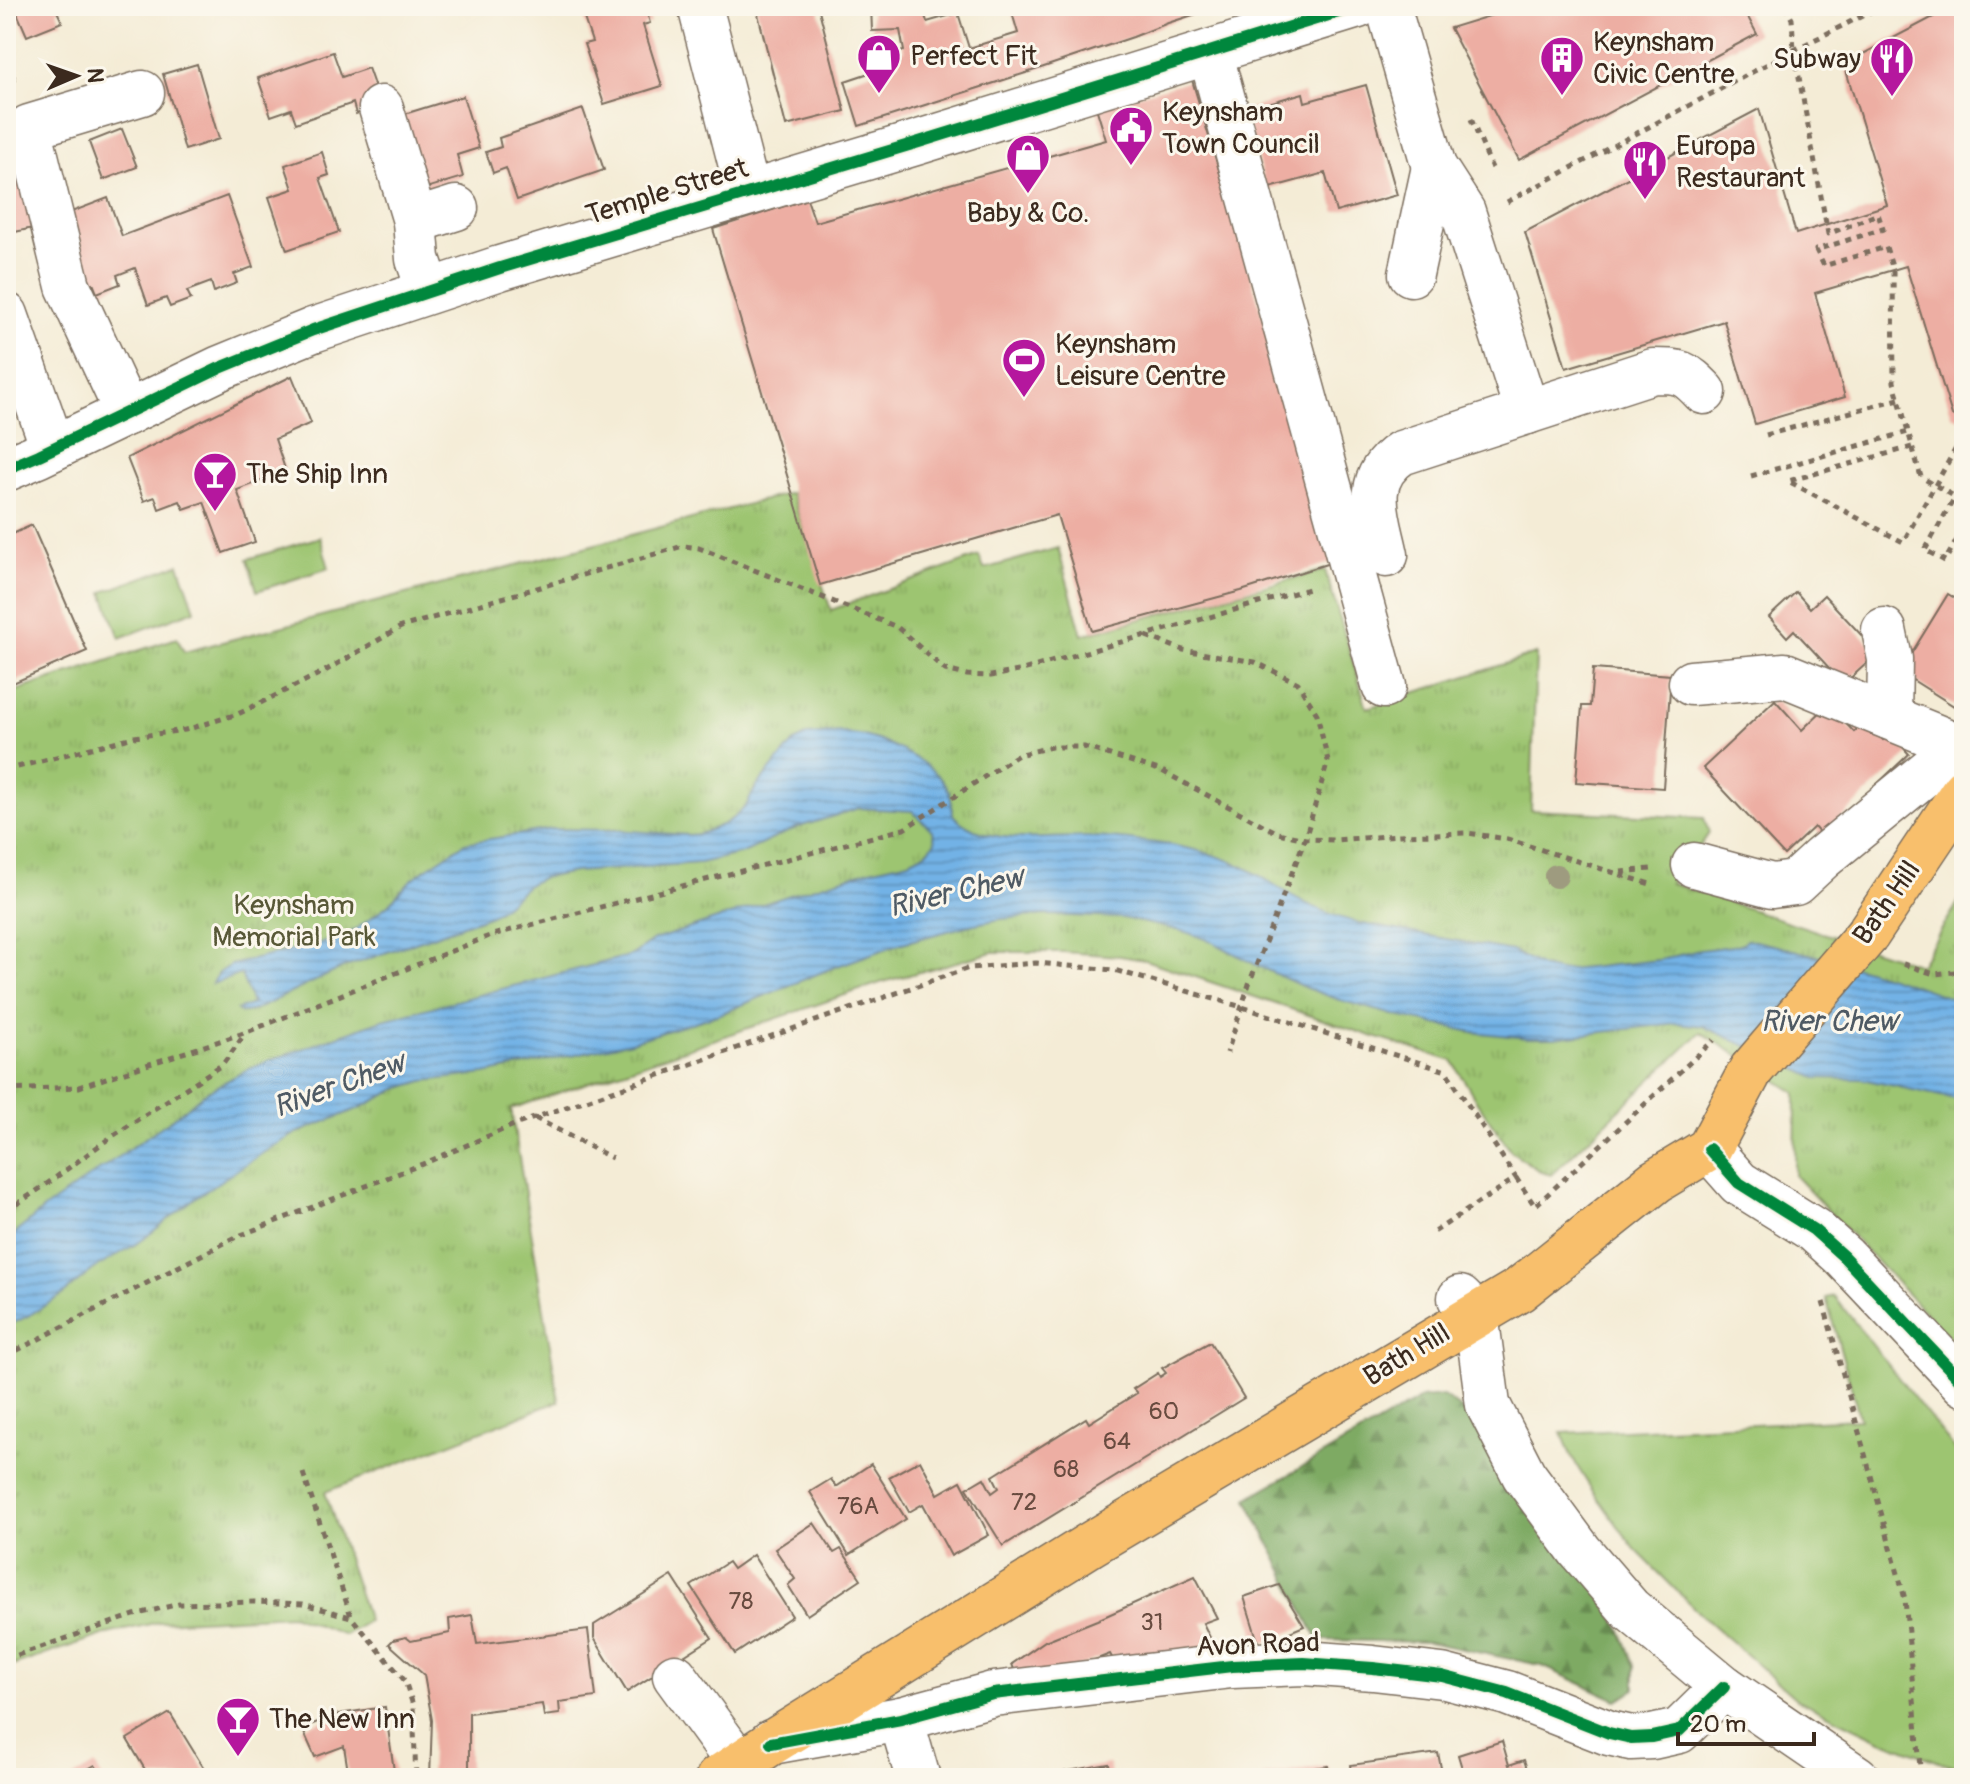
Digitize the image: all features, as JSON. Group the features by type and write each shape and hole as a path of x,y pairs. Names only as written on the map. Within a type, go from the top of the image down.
{"main road":[{"name":"Bath Hill","path":"742,1762 1468,1306 1519,1290 1656,1181 1709,1149 1751,1070 1867,935 1964,790"}],"street":[{"path":"700,6 748,193"},
{"name":"Temple Street","path":"6,469 220,368 313,330 429,291 1358,6"},
{"path":"1388,6 1434,167 1463,212 1527,412"},
{"path":"1210,52 1384,686"},
{"path":"127,413 68,286 29,127 142,93"},
{"path":"377,132 415,221 418,259 429,291"},
{"path":"1411,274 1434,167"},
{"path":"415,221 456,208"},
{"path":"6,315 53,448"},
{"path":"1386,555 1375,496 1378,477 1389,461 1401,453 1653,371 1688,375 1704,392"},
{"path":"1884,630 1890,659 1889,717"},
{"path":"1691,683 1785,675 1964,748"},
{"path":"1694,865 1772,886 1795,883 1943,759 1964,758"},
{"path":"1709,1149 1739,1183 1814,1230 1844,1257 1964,1384"},
{"path":"1468,1306 1488,1405 1524,1475 1580,1551 1630,1609 1724,1687 1857,1778"},
{"name":"Avon Road","path":"742,1762 993,1694 1232,1666 1304,1663 1442,1676 1507,1693 1609,1733 1631,1738 1679,1731 1724,1687"},
{"path":"675,1676 742,1762"},
{"path":"901,1719 918,1778"}],"path":[{"path":"1785,6 1792,19 1794,50 1828,234 1878,214 1883,229 1816,250 1824,266 1886,247 1893,270 1894,382 1921,477 1964,502"},
{"path":"1466,224 1882,6"},
{"path":"1766,435 1899,399"},
{"path":"1751,476 1908,432"},
{"path":"1912,447 1788,481 1903,542 1964,434"},
{"path":"1964,481 1925,550 1945,561 1964,527"},
{"path":"6,770 134,737 185,730 238,714 325,671 401,627 683,546 699,548 897,627 945,670 967,675 991,676 1019,671 1314,587"},
{"path":"1146,636 1183,650 1255,662 1298,683 1317,714 1328,761 1305,839 1249,984 1227,1053"},
{"path":"6,1090 79,1087 247,1032 492,935 904,829 1018,755 1051,747 1084,747 1162,771 1278,833 1305,839 1336,840 1468,833 1507,839 1616,873"},
{"path":"6,1356 236,1237 534,1118 969,968 1036,963 1114,970 1446,1071 1535,1206 1709,1044"},
{"path":"6,1211 223,1064 247,1032"},
{"path":"534,1118 612,1158"},
{"path":"1434,1232 1516,1178"},
{"path":"1814,1230 1821,1296 1905,1599 1921,1778"},
{"path":"303,1473 351,1617 405,1681 413,1705 416,1778"},
{"path":"6,1659 134,1615 179,1604 303,1604 351,1617"}],"green space":[{"name":"Keynsham Memorial Park","path":"791,493 831,610 979,556 984,569 1058,548 1082,635 1325,570 1367,708 1536,654 1531,810 1704,818 1709,833 1670,883 1920,965 1964,893 1964,1353 1795,1176 1796,1093 1701,1032 1551,1175 1541,1172 1511,1151 1453,1061 1145,960 1063,952 993,952 883,982 511,1109 559,1401 325,1492 368,1621 345,1635 291,1615 159,1622 103,1635 6,1668 6,694 177,638 184,652"},
{"path":"320,537 329,568 257,591 248,559"},
{"path":"179,564 195,610 120,638 103,592"},
{"path":"1834,1296 1964,1461 1964,1768 1941,1763 1881,1740 1796,1699 1698,1612 1635,1549 1592,1490 1572,1458 1562,1433 1860,1419 1826,1298"},
{"path":"1443,1396 1467,1413 1557,1518 1620,1628 1635,1666 1635,1689 1617,1700 1540,1665 1428,1642 1318,1640 1247,1499 1421,1398"}],"water":[{"name":"River Chew","path":"839,732 875,739 923,763 948,790 953,815 981,832 1016,838 1106,838 1192,849 1244,867 1299,900 1341,918 1512,951 1541,967 1559,971 1659,960 1733,946 1746,939 1829,959 1911,984 1964,1003 1964,1101 1862,1079 1816,1078 1703,1026 1677,1023 1554,1038 1472,1032 1343,1001 1306,988 1211,941 1186,932 1123,918 1045,915 1001,919 899,944 720,1014 631,1042 485,1074 423,1081 397,1089 360,1108 297,1133 269,1149 196,1197 141,1241 94,1269 62,1295 6,1327 6,1238 208,1091 252,1067 379,1021 632,955 654,940 802,891 909,861 927,852 935,842 933,831 912,811 859,808 796,828 743,853 700,863 575,872 541,878 491,915 340,969 255,1010 241,1013 237,1010 252,1004 241,974 212,984 219,973 231,965 337,939 354,931 389,904 410,881 465,843 552,829 700,834 736,816 794,742 808,735"}],"building":[{"path":"14,6 68,6 57,11 62,22 27,36"},
{"path":"580,6 645,6 650,23 643,25 662,86 604,104 584,44 592,42"},
{"path":"756,6 818,6 845,111 786,126"},
{"path":"871,6 922,6 927,22 958,13 969,48 1018,33 1010,6 1218,7 859,126 845,81 899,63 896,53 904,51 900,30 872,31"},
{"name":"Keynsham Civic Centre","path":"1522,6 1742,6 1757,34 1519,160 1450,28"},
{"path":"1954,6 1964,6 1964,422 1952,415 1906,266 1815,293 1845,397 1755,424 1724,321 1566,368 1525,232 1759,109 1796,234 1887,205 1844,64"},
{"path":"333,52 342,77 368,68 381,105 356,114 353,103 296,123 291,109 271,116 258,78"},
{"path":"197,64 219,139 185,150 163,74"},
{"path":"1192,80 1336,561 1241,591 1092,631 1057,515 820,585 713,229 807,199 815,222 1106,140 1096,107"},
{"path":"1366,85 1397,195 1336,212 1325,173 1266,189 1244,110 1303,93 1305,102"},
{"path":"463,96 479,148 457,155 463,177 426,188 398,116"},
{"path":"583,109 604,170 517,200 506,168 493,173 486,152 501,147 499,138"},
{"path":"122,129 137,167 103,180 89,142"},
{"path":"15,146 33,228 6,234 6,148"},
{"path":"322,152 329,175 320,178 339,232 287,250 269,197 293,189 285,165"},
{"path":"227,196 253,267 234,274 237,283 214,292 211,282 187,291 191,299 170,307 166,298 148,305 135,268 117,275 120,284 97,293 93,283 84,286 58,217 108,198 122,236"},
{"path":"292,376 311,423 275,439 286,472 237,490 255,542 223,553 204,502 184,509 180,501 159,509 155,497 144,501 127,458"},
{"path":"32,525 87,651 6,686 6,537"},
{"path":"1796,592 1810,608 1824,595 1878,653 1844,684 1794,630 1787,637 1769,617"},
{"path":"1948,594 1964,604 1964,690 1954,706 1900,672"},
{"path":"1593,669 1671,675 1663,788 1576,782 1582,706 1590,706"},
{"path":"1775,700 1802,730 1828,705 1854,732 1866,721 1883,740 1890,733 1909,754 1822,836 1814,827 1784,855 1703,768"},
{"path":"1210,1342 1244,1398 1003,1546 967,1488 984,1478 992,1493 999,1488 993,1476 1086,1418 1089,1423 1137,1393 1133,1389 1158,1373 1160,1377 1166,1373 1162,1368"},
{"path":"920,1460 938,1494 961,1481 989,1535 951,1556 923,1504 909,1512 889,1477"},
{"path":"871,1464 906,1519 849,1555 810,1492 831,1479 836,1487"},
{"path":"814,1523 834,1553 841,1549 861,1579 807,1615 788,1585 795,1579 775,1549"},
{"path":"753,1555 792,1616 735,1654 691,1586 728,1562 733,1569"},
{"path":"672,1576 712,1638 627,1692 594,1638 594,1625"},
{"path":"1195,1576 1217,1618 1203,1623 1216,1650 1118,1668 1110,1654 1055,1675 1016,1675 1012,1664 1045,1641"},
{"path":"1279,1585 1304,1626 1259,1645 1244,1597"},
{"path":"472,1615 477,1644 588,1630 596,1697 559,1702 560,1714 544,1716 542,1704 469,1713 469,1778 430,1778 432,1720 424,1675 389,1644 406,1637 411,1641 450,1633 449,1619"},
{"path":"385,1707 395,1778 349,1778 344,1746 315,1757 302,1728 339,1714"},
{"path":"170,1713 210,1778 150,1778 127,1739"},
{"path":"1502,1741 1509,1765 1524,1760 1530,1778 1465,1778 1458,1755"},
{"path":"1438,1753 1443,1778 1353,1778 1351,1765"},
{"path":"1109,1764 1111,1778 1040,1776"},
{"path":"95,1765 103,1778 72,1778"},
{"path":"1328,1766 1330,1778 1264,1778 1264,1776"}],"cycle path":[{"path":"6,469 220,368 313,330 500,268 1358,6"},
{"path":"1709,1149 1739,1183 1814,1230 1844,1257 1964,1384"},
{"path":"771,1743 901,1719 993,1694 1232,1666 1304,1663 1442,1676 1507,1693 1609,1733 1631,1738 1679,1731 1724,1687"}],"place":[{"name":"Perfect Fit","path":"879,95"},
{"name":"Keynsham Civic Centre","path":"1562,97"},
{"name":"Subway","path":"1892,98"},
{"name":"Keynsham Town Council","path":"1131,167"},
{"name":"Baby & Co.","path":"1028,195"},
{"name":"Europa Restaurant","path":"1645,201"},
{"name":"Keynsham Leisure Centre","path":"1024,399"},
{"name":"The Ship Inn","path":"215,513"},
{"name":"The New Inn","path":"238,1758"}]}
